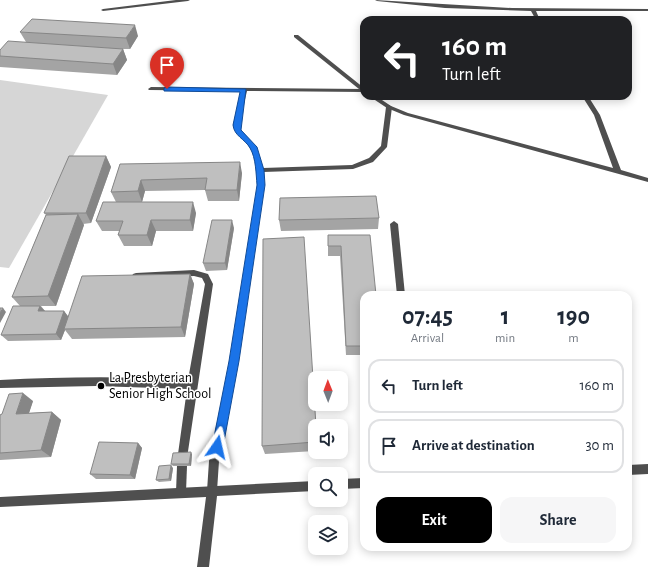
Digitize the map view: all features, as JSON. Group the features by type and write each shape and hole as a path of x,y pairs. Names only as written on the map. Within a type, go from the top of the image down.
{"street":[{"path":"103,10 188,0"},
{"path":"377,0 418,5 533,10 648,10"},
{"path":"533,10 536,16"},
{"path":"296,36 360,89"},
{"path":"151,89 360,91"},
{"path":"203,567 214,461 234,361 260,193 260,170 253,147 237,130 236,125 244,90"},
{"path":"378,100 389,107 406,114 648,180"},
{"path":"588,100 597,115 618,172"},
{"path":"260,170 353,167 371,160 384,147 389,107"},
{"path":"394,224 401,291"},
{"path":"126,276 194,273 205,276 209,284 192,385 184,454"},
{"path":"0,384 35,382 143,382 192,385"},
{"path":"181,492 182,466"},
{"path":"632,470 648,469"},
{"path":"348,484 360,483"},
{"path":"0,502 308,486"}],"shaded area":[{"path":"0,80 108,95 9,268 0,267"}],"building":[{"path":"32,19 135,25 126,38 20,32"},
{"path":"8,41 123,49 113,64 0,56 0,50"},
{"path":"69,156 106,156 86,213 44,213"},
{"path":"240,162 237,190 205,190 207,178 141,180 138,191 111,192 120,164"},
{"path":"376,196 379,218 279,220 280,198"},
{"path":"103,202 193,202 190,220 151,220 147,235 118,235 123,221 96,221"},
{"path":"78,214 48,296 12,297 46,215"},
{"path":"212,220 232,220 225,263 203,263"},
{"path":"328,235 370,235 376,291 360,291 360,346 346,346 341,246 328,246"},
{"path":"304,237 313,371 308,371 308,411 315,411 316,419 308,419 308,443 262,446 263,239"},
{"path":"190,274 181,327 64,329 82,276"},
{"path":"13,306 40,306 38,311 64,311 56,334 1,335"},
{"path":"23,393 16,414 52,412 41,450 0,453 0,415 2,414 9,394"},
{"path":"99,442 138,443 130,475 90,474"},
{"path":"191,452 189,464 171,464 173,453"},
{"path":"171,465 169,479 156,480 159,466"}],"place":[{"name":"La Presbyterian Senior High School","path":"101,386"}],"route":[{"path":"167,89 244,90 236,125 237,130 253,147 260,170 261,185 234,361 217,447"}]}
